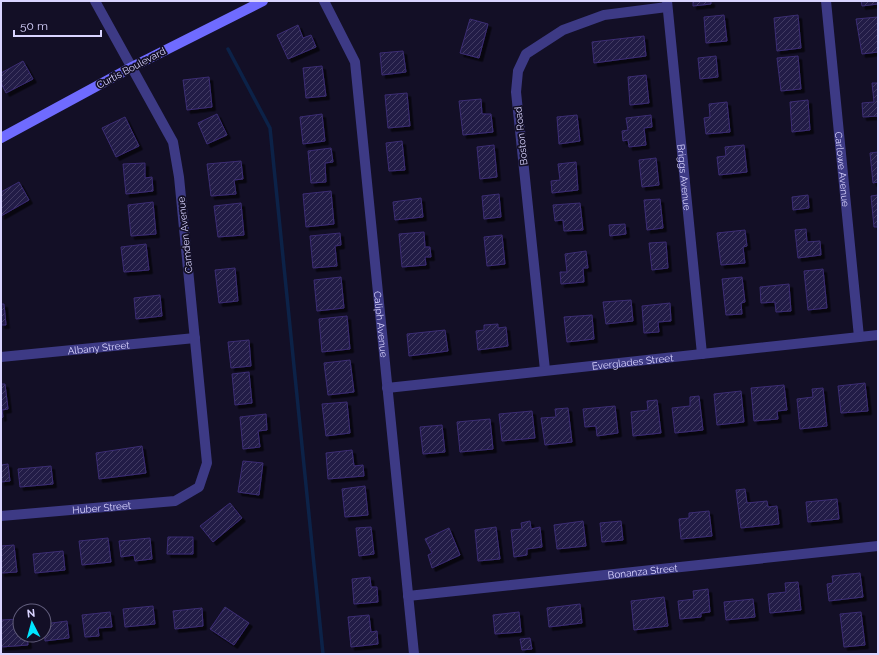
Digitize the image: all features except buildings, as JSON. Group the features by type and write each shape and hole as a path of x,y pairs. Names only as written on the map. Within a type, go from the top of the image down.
{"street":[{"name":"Camden Avenue","path":"95,1 174,142 179,178 207,463 199,487"},
{"name":"Curtis Boulevard","path":"1,138 132,67 263,1"},
{"name":"Caliph Avenue","path":"324,1 355,62 414,654"},
{"name":"Carlowe Avenue","path":"826,1 859,337"},
{"name":"Briggs Avenue","path":"667,4 702,354"},
{"name":"Boston Road","path":"545,370 516,92 518,71 526,54 563,30 604,15 667,4"},
{"name":"Everglades Street","path":"387,388 878,335"},
{"name":"Albany Street","path":"1,357 195,338"},
{"name":"Huber Street","path":"1,516 175,501 199,487"},
{"name":"Bonanza Street","path":"408,596 878,546"}],"waterway":[{"path":"228,49 270,128 323,654"}]}
